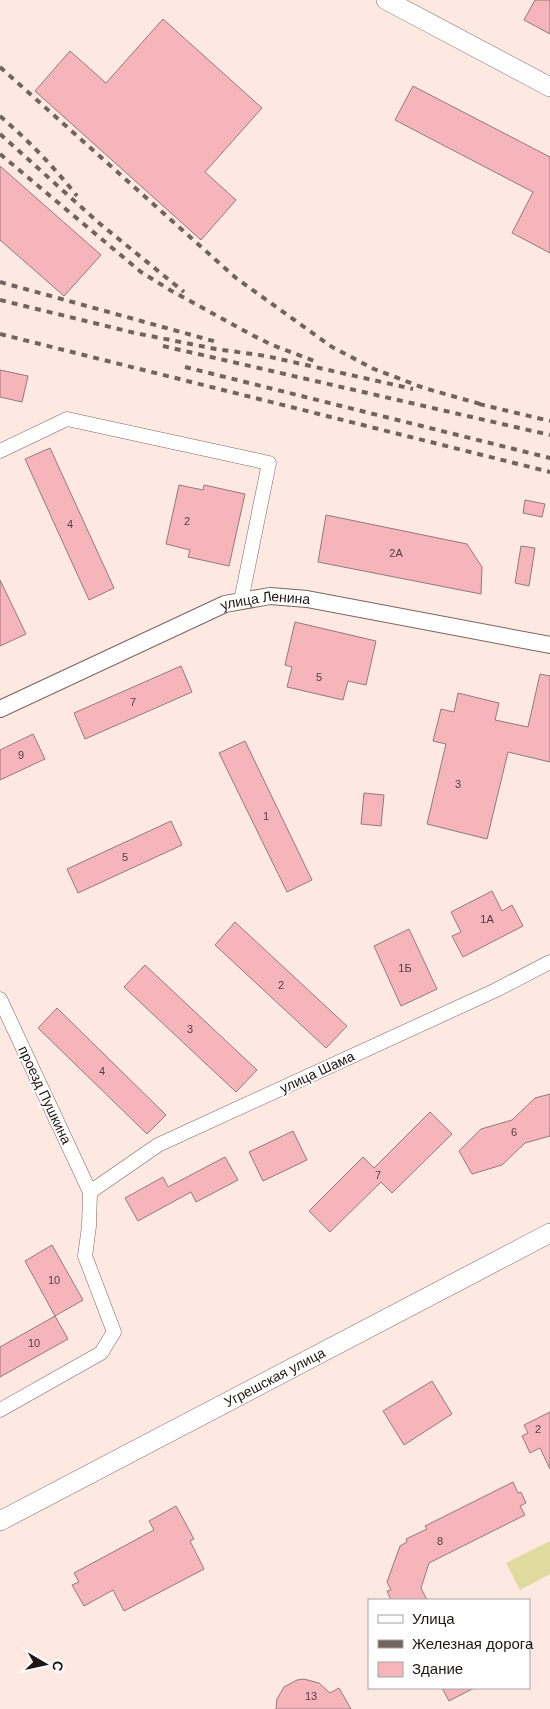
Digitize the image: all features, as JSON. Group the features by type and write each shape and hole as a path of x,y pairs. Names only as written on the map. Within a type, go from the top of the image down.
{"main road":[{"path":"386,0 550,87"},
{"name":"Угрешская улица","path":"0,1521 550,1233"}],"street":[{"path":"0,451 67,419 268,463 241,601"},
{"name":"улица Ленина","path":"0,710 225,604 270,596 307,599 550,645"},
{"name":"улица Шама","path":"90,1192 158,1145 496,990 550,962"},
{"name":"проезд Пушкина","path":"0,999 90,1192"},
{"path":"0,1410 101,1352 114,1332 84,1256 89,1226 90,1192"}],"shaded area":[{"path":"550,1541 550,1574 520,1590 506,1563"}],"building":[{"path":"535,0 550,0 550,34 524,20"},
{"path":"163,19 262,108 205,172 236,200 201,240 35,91 70,51 106,83"},
{"path":"413,86 550,157 550,253 512,233 533,192 395,120"},
{"path":"0,166 101,255 64,296 0,240"},
{"path":"0,370 28,376 22,402 0,397"},
{"path":"50,448 114,588 89,600 25,459"},
{"path":"179,485 203,490 204,485 245,494 229,566 188,557 190,550 166,544"},
{"path":"525,500 545,504 542,517 523,513"},
{"path":"326,515 467,544 482,567 481,594 318,562"},
{"path":"521,546 535,548 529,586 515,583"},
{"path":"0,580 26,634 0,646"},
{"path":"295,622 376,641 366,685 348,681 343,700 287,687 292,667 285,665"},
{"path":"181,666 192,692 85,739 74,713"},
{"path":"540,674 550,676 550,762 508,752 487,839 427,824 446,744 433,741 441,709 454,712 458,693 499,703 495,720 528,727"},
{"path":"33,734 45,759 0,780 0,750"},
{"path":"245,741 312,880 287,892 219,753"},
{"path":"364,793 384,795 381,826 361,824"},
{"path":"171,821 182,845 78,893 67,869"},
{"path":"492,891 502,911 512,905 523,926 463,957 452,936 461,932 451,912"},
{"path":"235,922 347,1026 326,1048 215,945"},
{"path":"409,929 437,989 401,1006 374,946"},
{"path":"145,965 257,1070 236,1092 124,987"},
{"path":"57,1008 166,1115 147,1134 38,1028"},
{"path":"550,1094 550,1136 525,1143 502,1165 472,1174 459,1151 481,1129 512,1120 535,1098"},
{"path":"430,1112 452,1134 392,1193 381,1182 330,1232 309,1211 363,1157 374,1168"},
{"path":"293,1131 307,1160 263,1181 249,1152"},
{"path":"225,1157 238,1180 196,1202 191,1192 138,1221 125,1198 163,1177 168,1187"},
{"path":"52,1245 83,1300 55,1316 25,1261"},
{"path":"55,1316 68,1339 0,1377 0,1347"},
{"path":"432,1381 452,1414 404,1445 383,1411"},
{"path":"550,1412 550,1469 540,1448 530,1453 522,1436 528,1433 524,1425"},
{"path":"513,1482 518,1493 521,1492 526,1503 520,1506 525,1515 429,1563 421,1588 426,1599 391,1599 387,1591 391,1590 387,1582 400,1546 407,1542 406,1539 427,1529 425,1526"},
{"path":"176,1506 194,1539 190,1541 204,1569 124,1611 113,1590 84,1606 72,1585 79,1582 74,1573 154,1530 149,1521"},
{"path":"304,1679 319,1683 330,1693 339,1688 351,1709 276,1709 277,1699 284,1687 297,1680"},
{"path":"443,1689 472,1689 449,1701"}],"railway":[{"path":"0,67 236,278 332,347 374,369 424,388 484,405"},
{"path":"0,116 40,154 77,196"},
{"path":"0,134 99,223 184,292"},
{"path":"0,154 141,272 252,335 272,345 317,362"},
{"path":"0,282 217,342"},
{"path":"0,300 135,333 216,349 266,356 413,389"},
{"path":"0,334 550,472"},
{"path":"163,346 550,435"},
{"path":"185,367 550,458"},
{"path":"479,404 550,421"}]}
